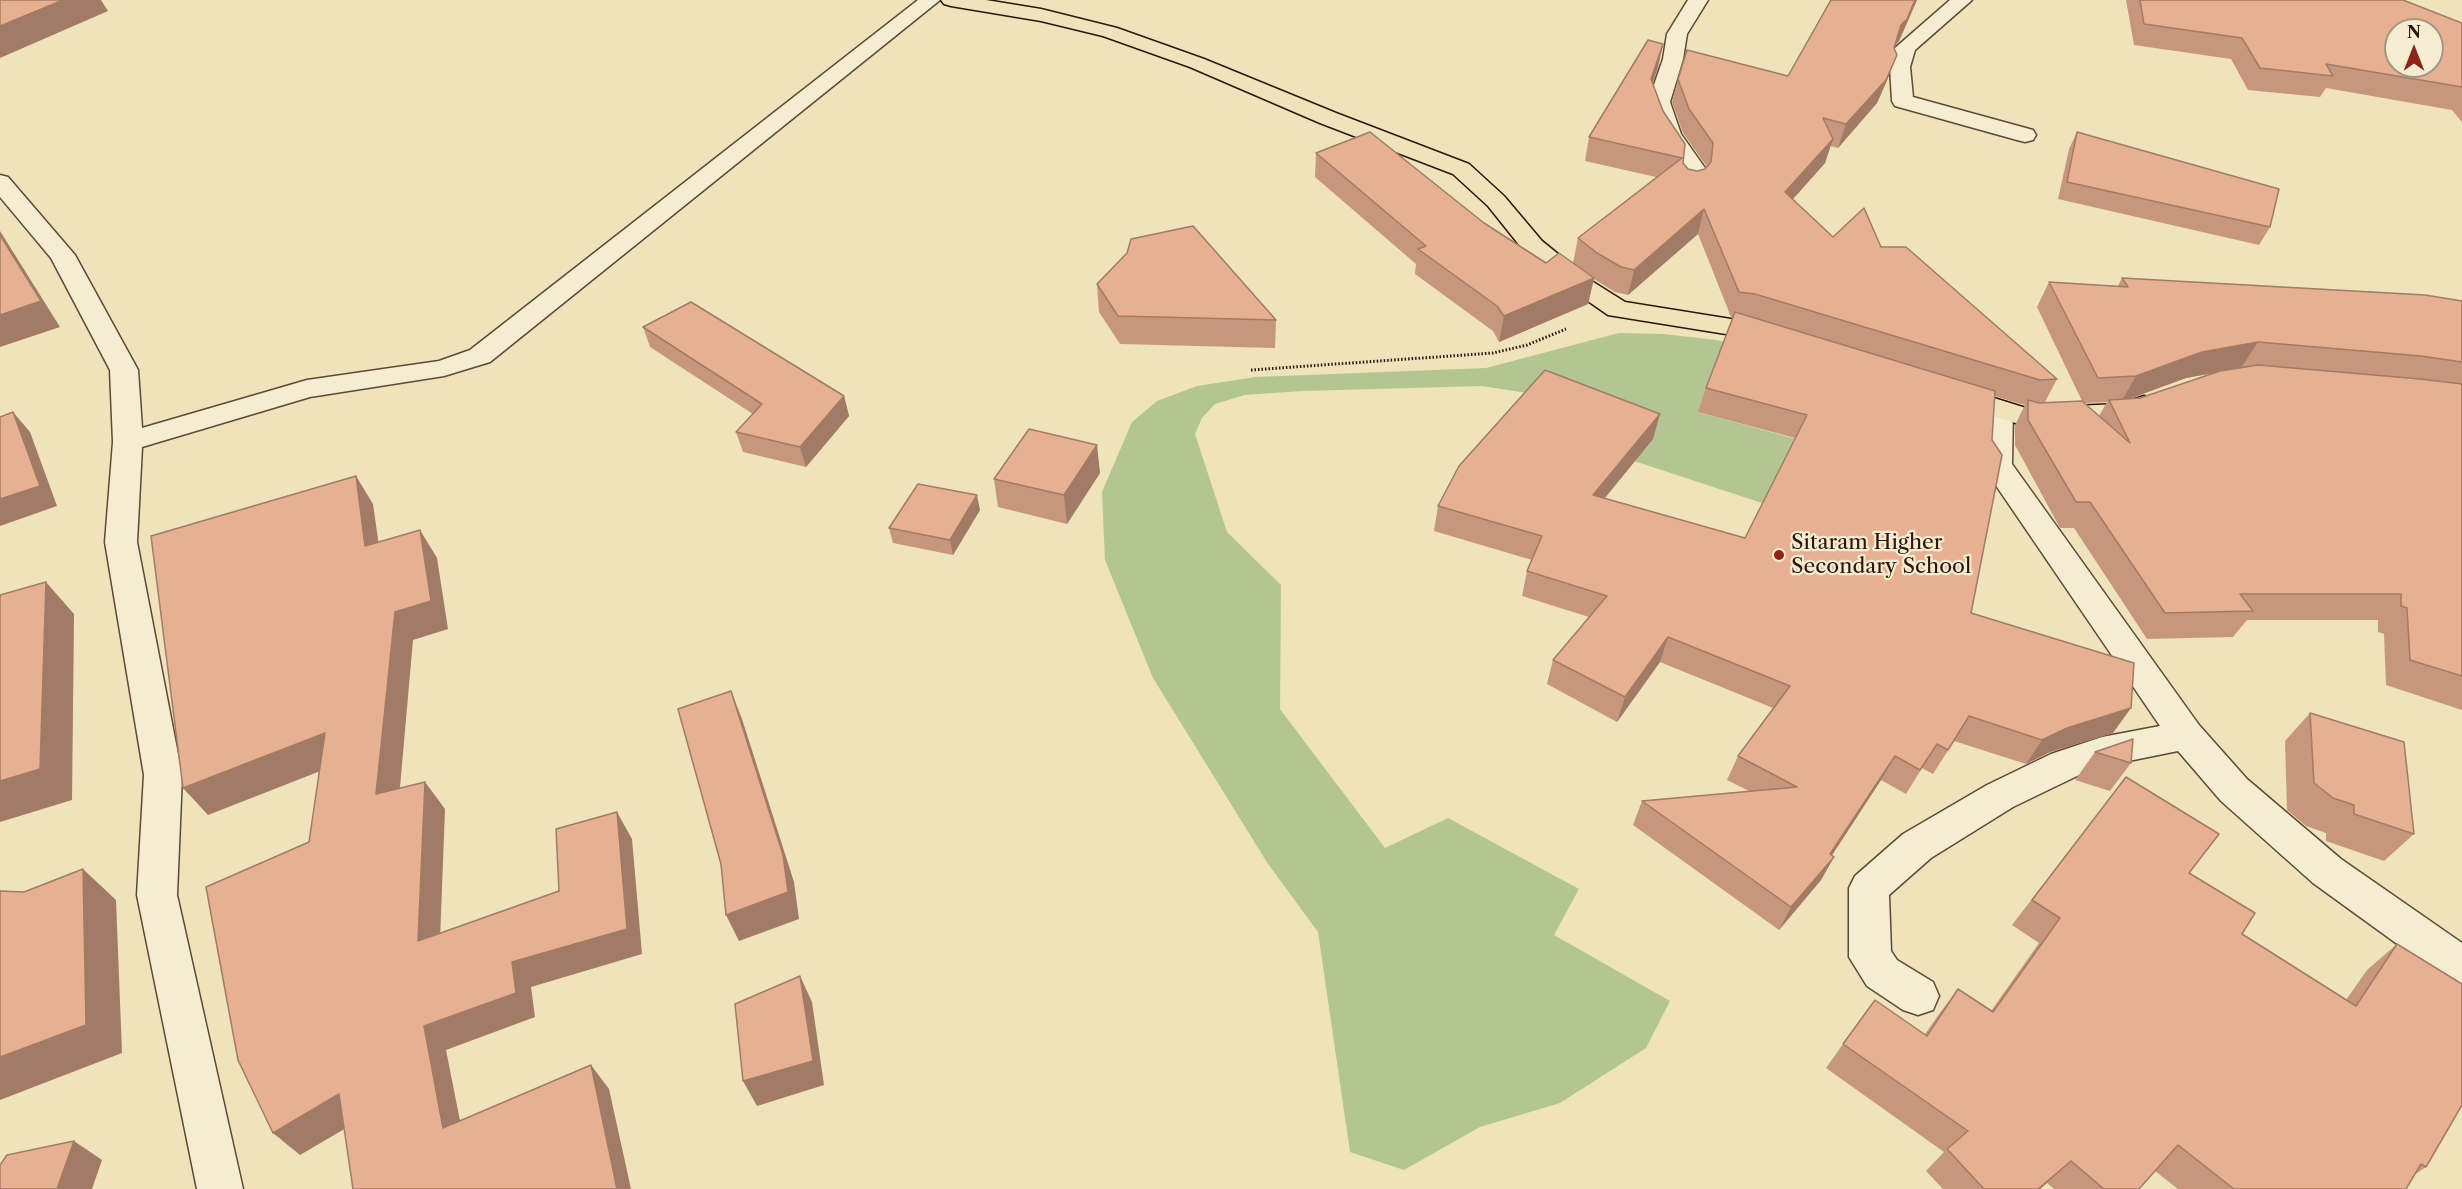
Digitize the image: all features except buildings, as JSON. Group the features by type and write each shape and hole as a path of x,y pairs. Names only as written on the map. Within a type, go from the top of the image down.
{"main road":[{"path":"951,0 1041,15 1110,32 1197,63 1328,118 1461,169 1496,201 1533,246 1581,285 1617,309 1737,328 1797,348"},
{"path":"1931,388 2025,417 2124,412 2166,397"}],"street":[{"path":"128,442 307,388 384,379 444,368 480,356 930,0"},
{"path":"1690,186 1692,168 1670,134 1659,102 1673,59 1677,34 1698,0"},
{"path":"1962,0 1905,48 1900,67 1903,101 2025,135"},
{"path":"0,182 62,255 124,370 128,442 121,542 163,775 157,895 220,1189"},
{"path":"1999,409 1997,465 2153,692 2186,735 2234,790 2327,872 2462,967"},
{"path":"1918,996 1882,973 1870,957 1869,888 1917,846 2000,796 2064,765 2102,752 2186,735"}],"path":[{"path":"1251,370 1493,353 1527,345 1617,309"}],"green space":[{"path":"1619,333 1663,334 1717,340 1829,373 1698,412 1796,439 1765,504 1634,461 1540,395 1482,386 1302,391 1245,395 1215,404 1202,418 1195,434 1227,532 1281,585 1280,709 1385,848 1448,818 1579,889 1554,935 1670,1001 1646,1048 1560,1103 1480,1127 1404,1170 1350,1152 1318,932 1268,864 1153,678 1105,560 1102,492 1132,422 1157,401 1197,386 1256,377 1486,368"}],"place":[{"name":"Sitaram Higher Secondary School","path":"1779,555"}]}
